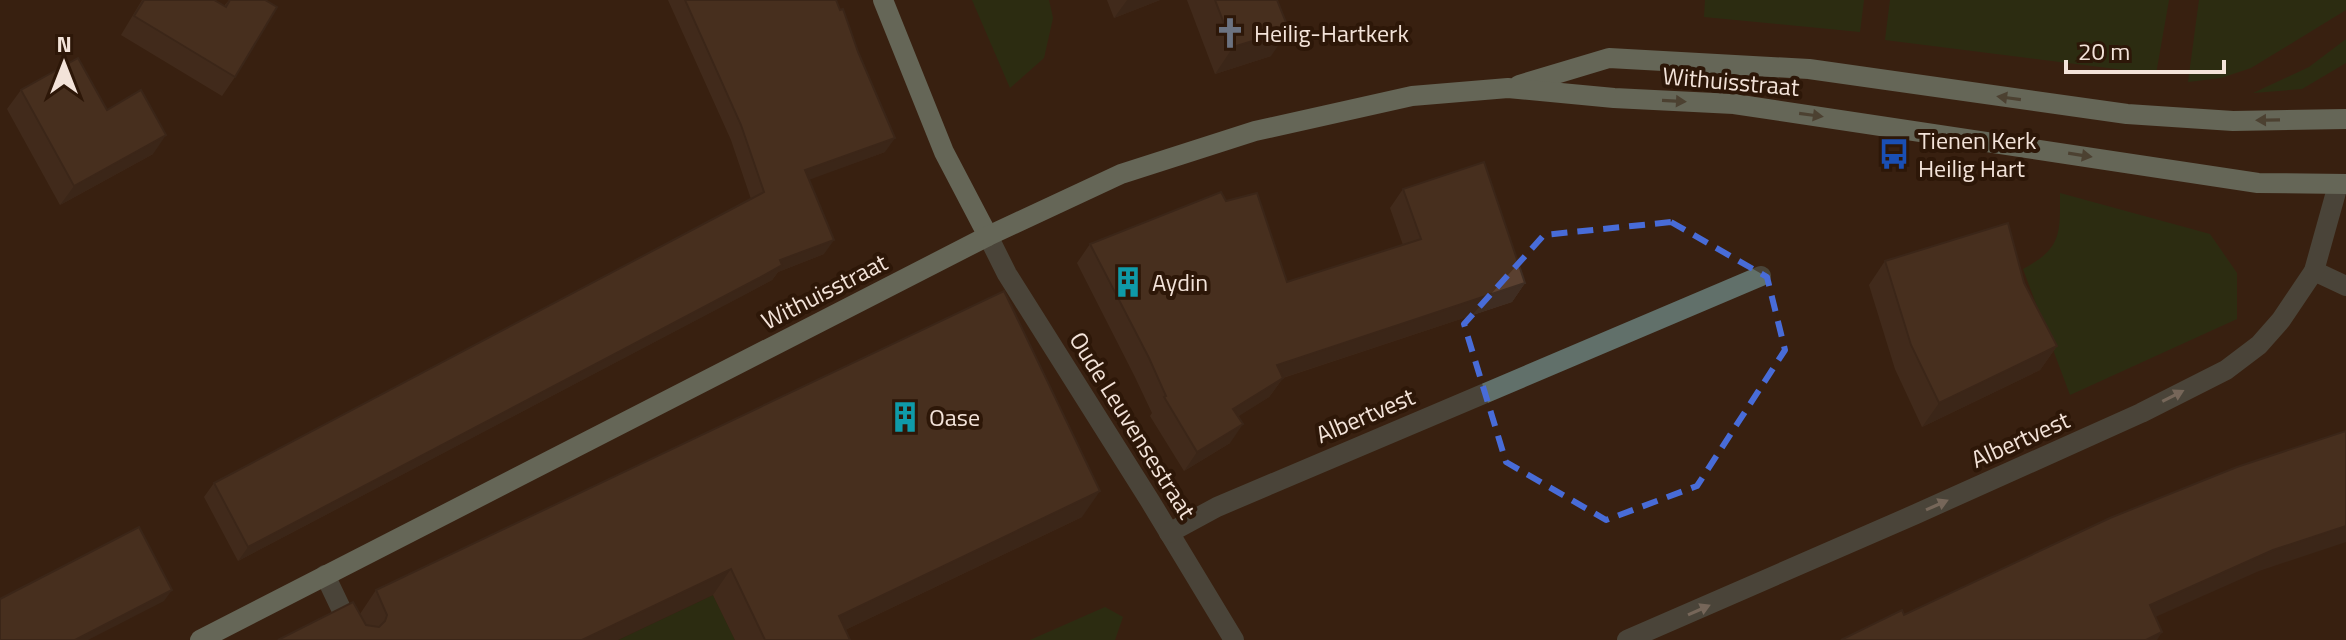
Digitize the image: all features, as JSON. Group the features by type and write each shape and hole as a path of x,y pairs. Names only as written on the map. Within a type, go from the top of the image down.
{"main road":[{"path":"883,0 944,152 988,236"},
{"name":"Withuisstraat","path":"1508,88 1609,58 1809,69 2127,114 2233,121 2346,119"},
{"name":"Withuisstraat","path":"200,640 988,236 1121,174 1255,131 1412,96 1508,88 1614,98 1734,104 1948,135"},
{"name":"Albertvest","path":"1948,135 2258,183 2342,184"}],"street":[{"name":"Albertvest","path":"1627,640 2141,413 2226,370 2259,345 2281,320 2314,271 2342,184"},
{"name":"Oude Leuvensestraat","path":"988,236 1007,274 1234,640"},
{"path":"2314,271 2346,286"},
{"name":"Albertvest","path":"1169,533 1232,501 1761,276"},
{"path":"325,575 356,640"}],"highlighted area":[{"path":"1671,222 1767,277 1785,350 1697,486 1606,520 1506,462 1464,324 1544,235"}],"green space":[{"path":"972,0 1049,0 1053,18 1044,58 1010,88"},
{"path":"1705,0 1864,0 1860,32 1704,17"},
{"path":"1890,0 2169,0 2156,74 1885,40"},
{"path":"2199,0 2346,0 2346,10 2251,68 2221,78 2188,82"},
{"path":"2346,39 2346,63 2302,89 2253,93 2309,67"},
{"path":"2060,193 2210,234 2237,273 2237,319 2070,395 2023,269 2052,247 2059,230"},
{"path":"713,595 735,640 618,640"},
{"path":"1105,607 1123,617 1115,640 1030,640"}],"building":[{"path":"144,0 214,0 226,7 230,0 265,0 277,7 235,77 134,16"},
{"path":"685,0 836,0 840,10 843,9 895,138 805,170 834,240 780,260 782,265 759,278 248,547 214,483 764,192 741,125"},
{"path":"1215,0 1277,0 1289,30 1233,47"},
{"path":"78,58 107,110 141,90 166,135 74,186 21,90"},
{"path":"1484,162 1525,283 1277,365 1283,378 1233,409 1243,424 1197,452 1164,397 1149,358 1090,244 1221,192 1226,201 1257,193 1287,282 1421,239 1403,189"},
{"path":"2008,223 2024,283 2057,346 1939,403 1911,345 1885,261"},
{"name":"Oase","path":"1004,291 1100,491 839,616 850,640 765,640 731,569 582,640 278,640 353,602 366,625 379,627 387,615 376,590"},
{"path":"2346,431 2346,526 2273,550 2150,605 2162,632 2146,640 1841,640 1902,610 1904,615 2110,518 2237,467"},
{"path":"139,527 172,590 75,640 0,640 0,599"}],"place":[{"name":"Heilig-Hartkerk","path":"1230,33"},
{"name":"Tienen Kerk Heilig Hart","path":"1894,154"},
{"name":"Aydin","path":"1128,282"},
{"name":"Oase","path":"905,417"}]}
